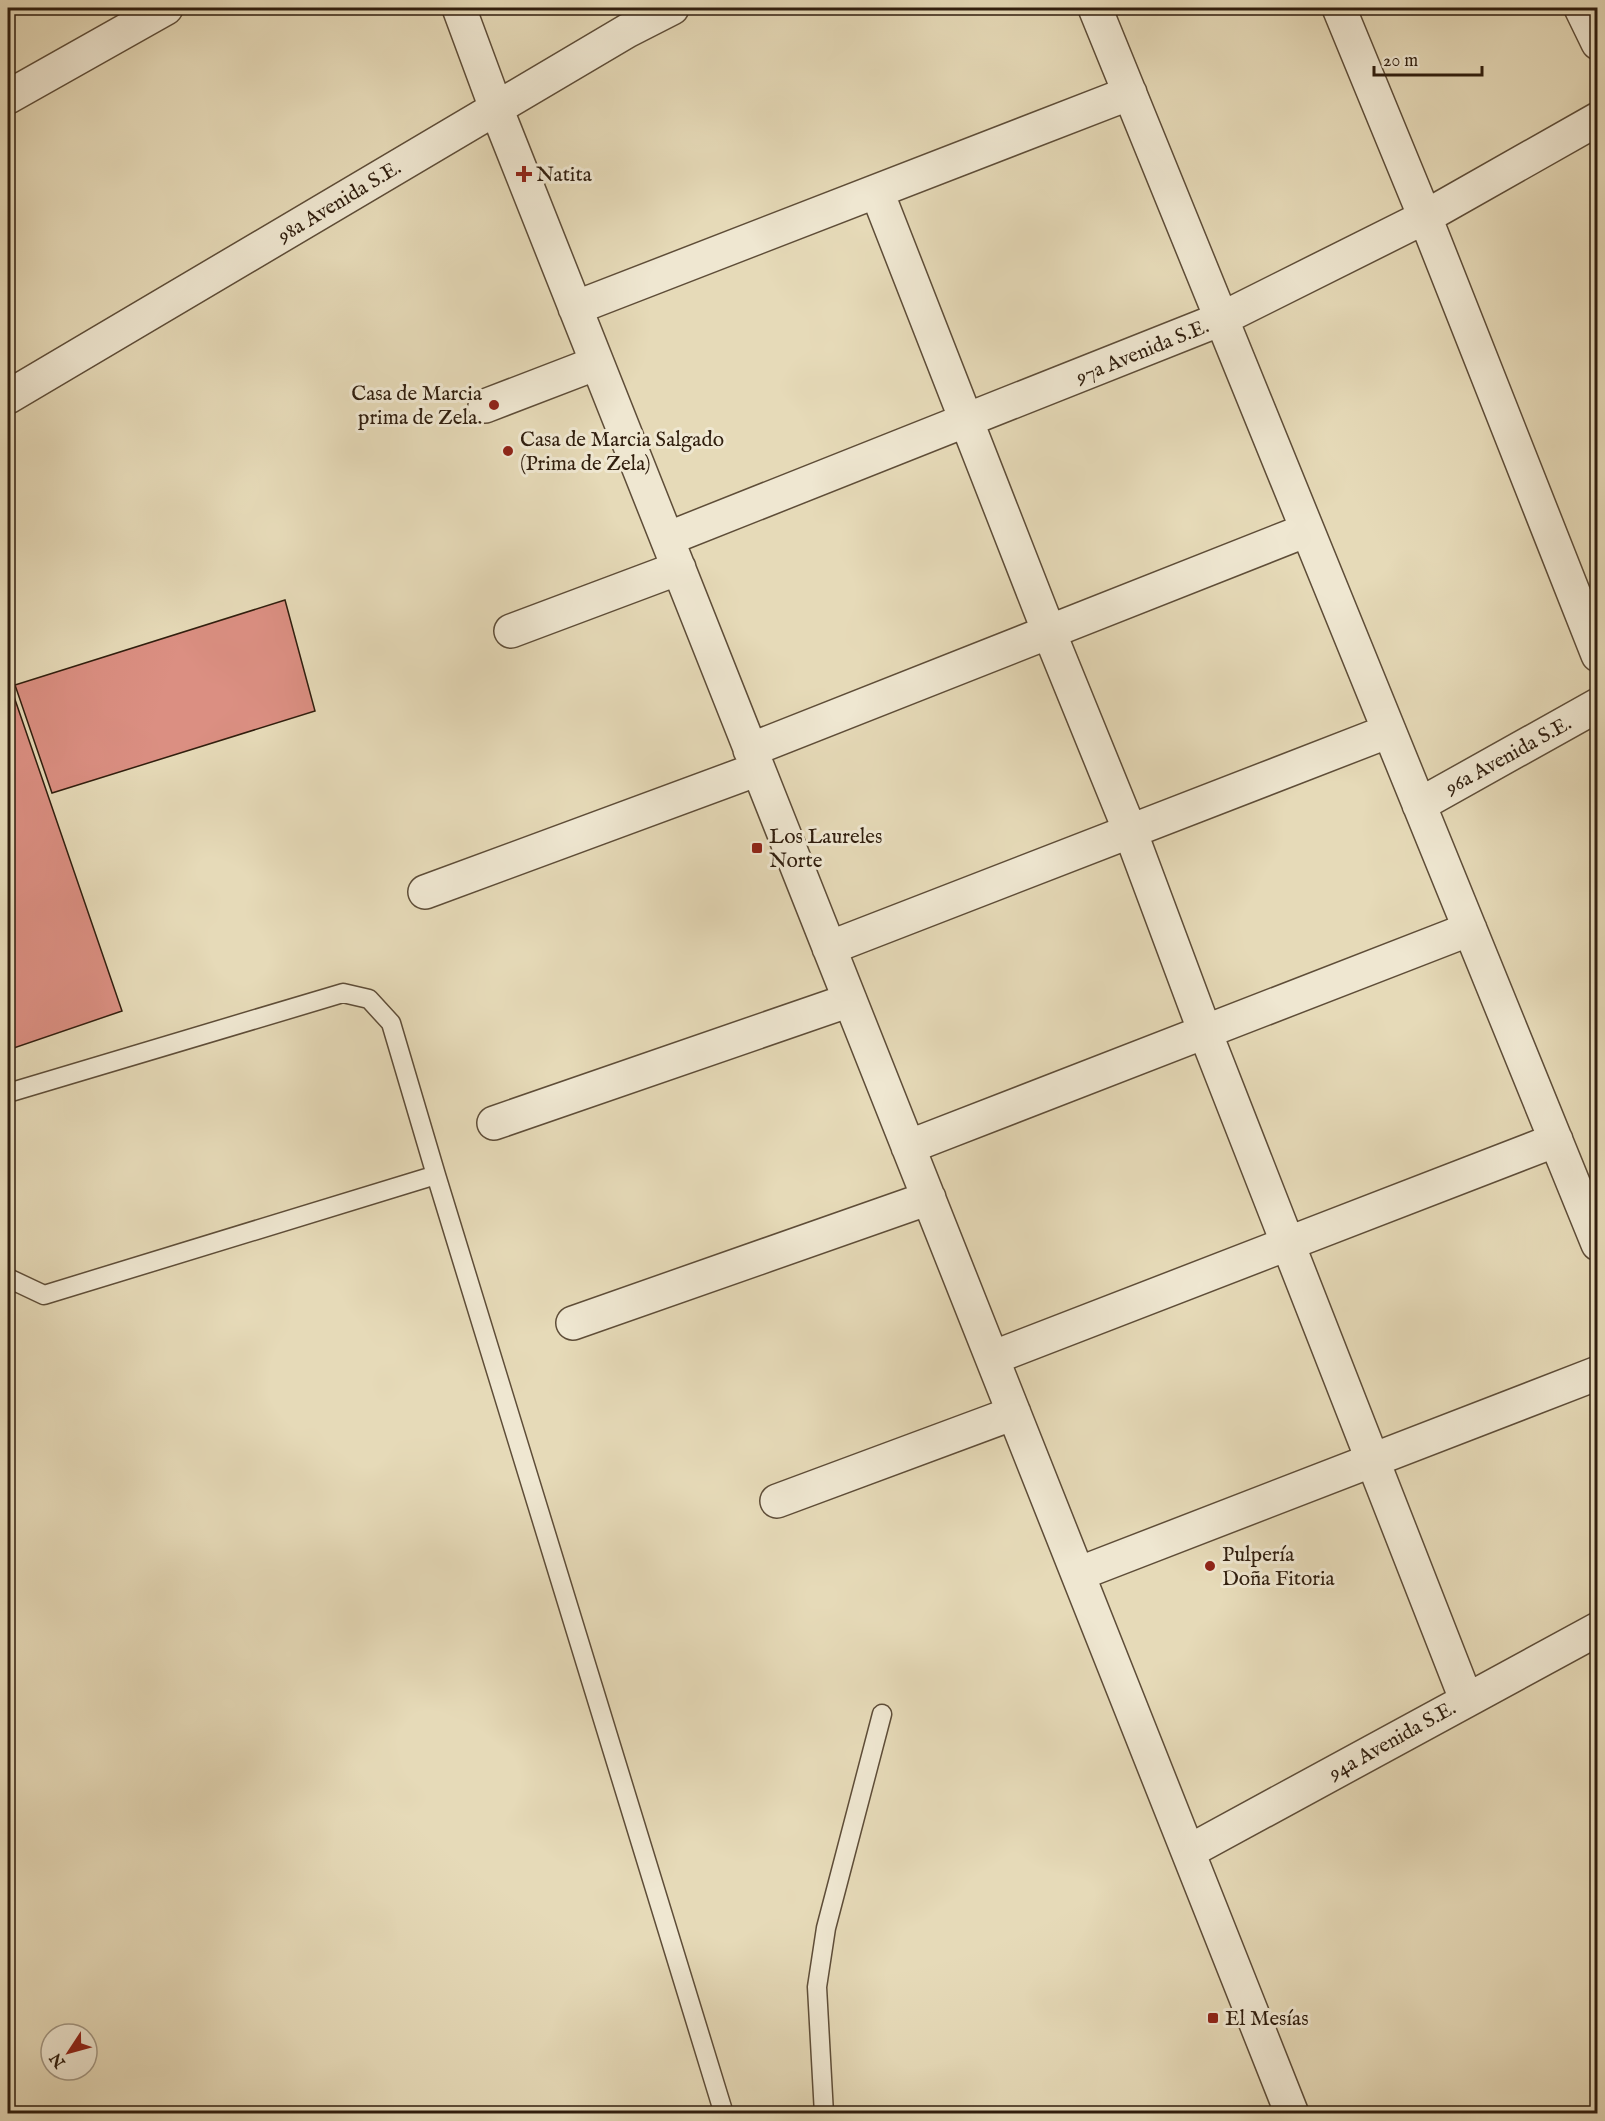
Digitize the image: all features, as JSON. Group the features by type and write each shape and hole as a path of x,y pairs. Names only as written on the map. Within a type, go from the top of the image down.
{"street":[{"path":"8,97 166,8"},
{"path":"459,8 575,308 1292,2114"},
{"name":"98a Avenida S.E.","path":"8,397 627,31 672,8"},
{"path":"1095,8 1598,1244"},
{"path":"1339,8 1425,217 1598,655"},
{"path":"1581,8 1598,43"},
{"path":"575,308 1130,93"},
{"name":"97a Avenida S.E.","path":"512,631 673,554 966,421 1221,320 1425,217 1598,119"},
{"path":"877,192 1049,632 1130,831 1205,1032 1466,1700"},
{"path":"484,406 597,363"},
{"path":"425,892 754,759 1049,632 1308,530"},
{"name":"96a Avenida S.E.","path":"1419,805 1598,705"},
{"path":"829,948 1389,731"},
{"path":"908,1147 1470,929"},
{"path":"494,1123 850,1000"},
{"path":"992,1358 1556,1140"},
{"path":"573,1323 928,1198"},
{"path":"1078,1574 1598,1373"},
{"path":"777,1501 1014,1413"},
{"name":"94a Avenida S.E.","path":"1188,1852 1598,1629"}],"lane":[{"path":"8,1093 343,993 369,999 391,1023 724,2114"},
{"path":"8,1278 44,1295 436,1175"},
{"path":"824,2114 818,1987 824,1940 882,1714"}],"building":[{"path":"285,600 315,711 52,793 15,685"},
{"path":"10,685 122,1011 8,1050 8,686"}],"place":[{"name":"Natita","path":"524,174"},
{"name":"Casa de Marcia prima de Zela.","path":"494,405"},
{"name":"Casa de Marcia Salgado (Prima de Zela)","path":"508,451"},
{"name":"Los Laureles Norte","path":"757,848"},
{"name":"Pulpería Doña Fitoria","path":"1210,1566"},
{"name":"El Mesías","path":"1213,2018"}]}
